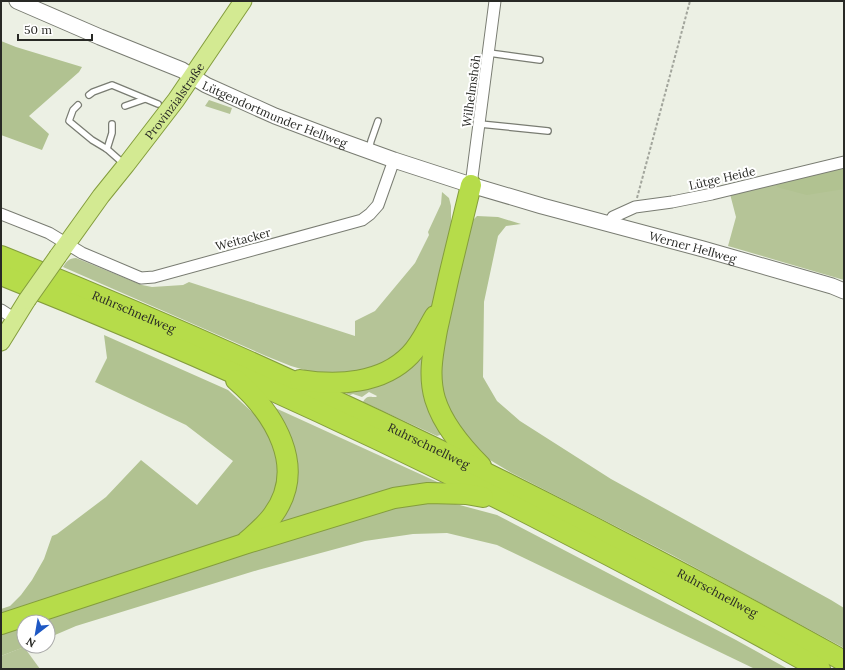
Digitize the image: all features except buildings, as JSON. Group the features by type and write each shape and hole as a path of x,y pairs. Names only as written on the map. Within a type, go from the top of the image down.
{"highway":[{"path":"471,185 442,304 432,355 432,388 439,411 466,451 488,472 507,484"},
{"name":"Ruhrschnellweg","path":"1,256 137,312 380,422 606,533 844,661"},
{"name":"Ruhrschnellweg","path":"1,275 96,314 206,362 428,464 662,583 820,669"},
{"path":"267,370 282,376 318,382 354,381 380,375 401,363 418,346 442,304"},
{"path":"206,362 219,368 236,381 260,404 276,428 286,451 288,474 283,497 266,524 244,544"},
{"path":"1,624 244,544 389,499 428,493 466,494 495,500 519,509"}],"main road":[{"name":"Lütgendortmunder Hellweg","path":"17,1 187,73 206,85 275,116 394,160 542,206"},
{"name":"Provinzialstraße","path":"1,342 8,314 27,300 124,163 176,100 187,73 234,1"},
{"name":"Provinzialstraße","path":"124,163 152,102 187,73 243,1"},
{"name":"Werner Hellweg","path":"542,206 844,290"}],"street":[{"name":"Wilhelmshöh","path":"471,185 495,1"},
{"name":"Weitacker","path":"1,214 49,233 62,250 82,253 141,278 154,277 362,220 378,205 394,160"},
{"name":"Lütge Heide","path":"610,224 612,218 635,207 672,202 712,194 844,162"}],"lane":[{"path":"489,54 540,60"},
{"path":"89,95 112,85 152,102"},
{"path":"125,106 152,102"},
{"path":"78,105 73,110 69,121 124,163"},
{"path":"369,151 378,121"},
{"path":"107,150 112,133 112,124"},
{"path":"480,124 548,131"}],"path":[{"path":"635,207 690,1"},
{"path":"3,669 12,669"}],"green space":[{"path":"1,41 82,67 79,72 29,116 49,134 42,150 1,135"},
{"path":"209,100 232,108 230,114 205,106"},
{"path":"844,164 844,280 728,246 736,217 730,194"},
{"path":"844,165 844,189 807,195 777,187 776,182"},
{"path":"442,192 449,198 451,206 451,226 435,298 424,325 416,338 374,372 315,373 291,366 63,267 65,263 76,258 142,285 152,287 183,285 189,282 355,336 355,321 375,311 415,263 429,235 428,232 441,204"},
{"path":"477,216 498,217 521,224 506,226 498,236 484,302 483,377 497,401 520,421 611,479 844,608 844,648 672,555 510,472 490,460 470,443 450,420 436,368 473,220"},
{"path":"104,335 228,390 262,421 279,450 281,475 267,514 245,533 422,502 456,504 497,515 736,640 788,669 755,669 497,545 447,533 413,534 365,541 258,570 76,626 56,635 56,614 16,614 16,650 1,656 1,609 10,606 21,595 32,580 44,559 52,536 57,534 106,497 141,460 197,505 233,461 186,425 95,382 107,358"},
{"path":"423,348 446,433 437,436 363,402 367,397 377,396 369,392 362,397 353,394 350,395 328,385"},
{"path":"271,406 455,490 269,531"},
{"path":"16,650 16,654 29,654 40,669 1,669 1,656"}]}
